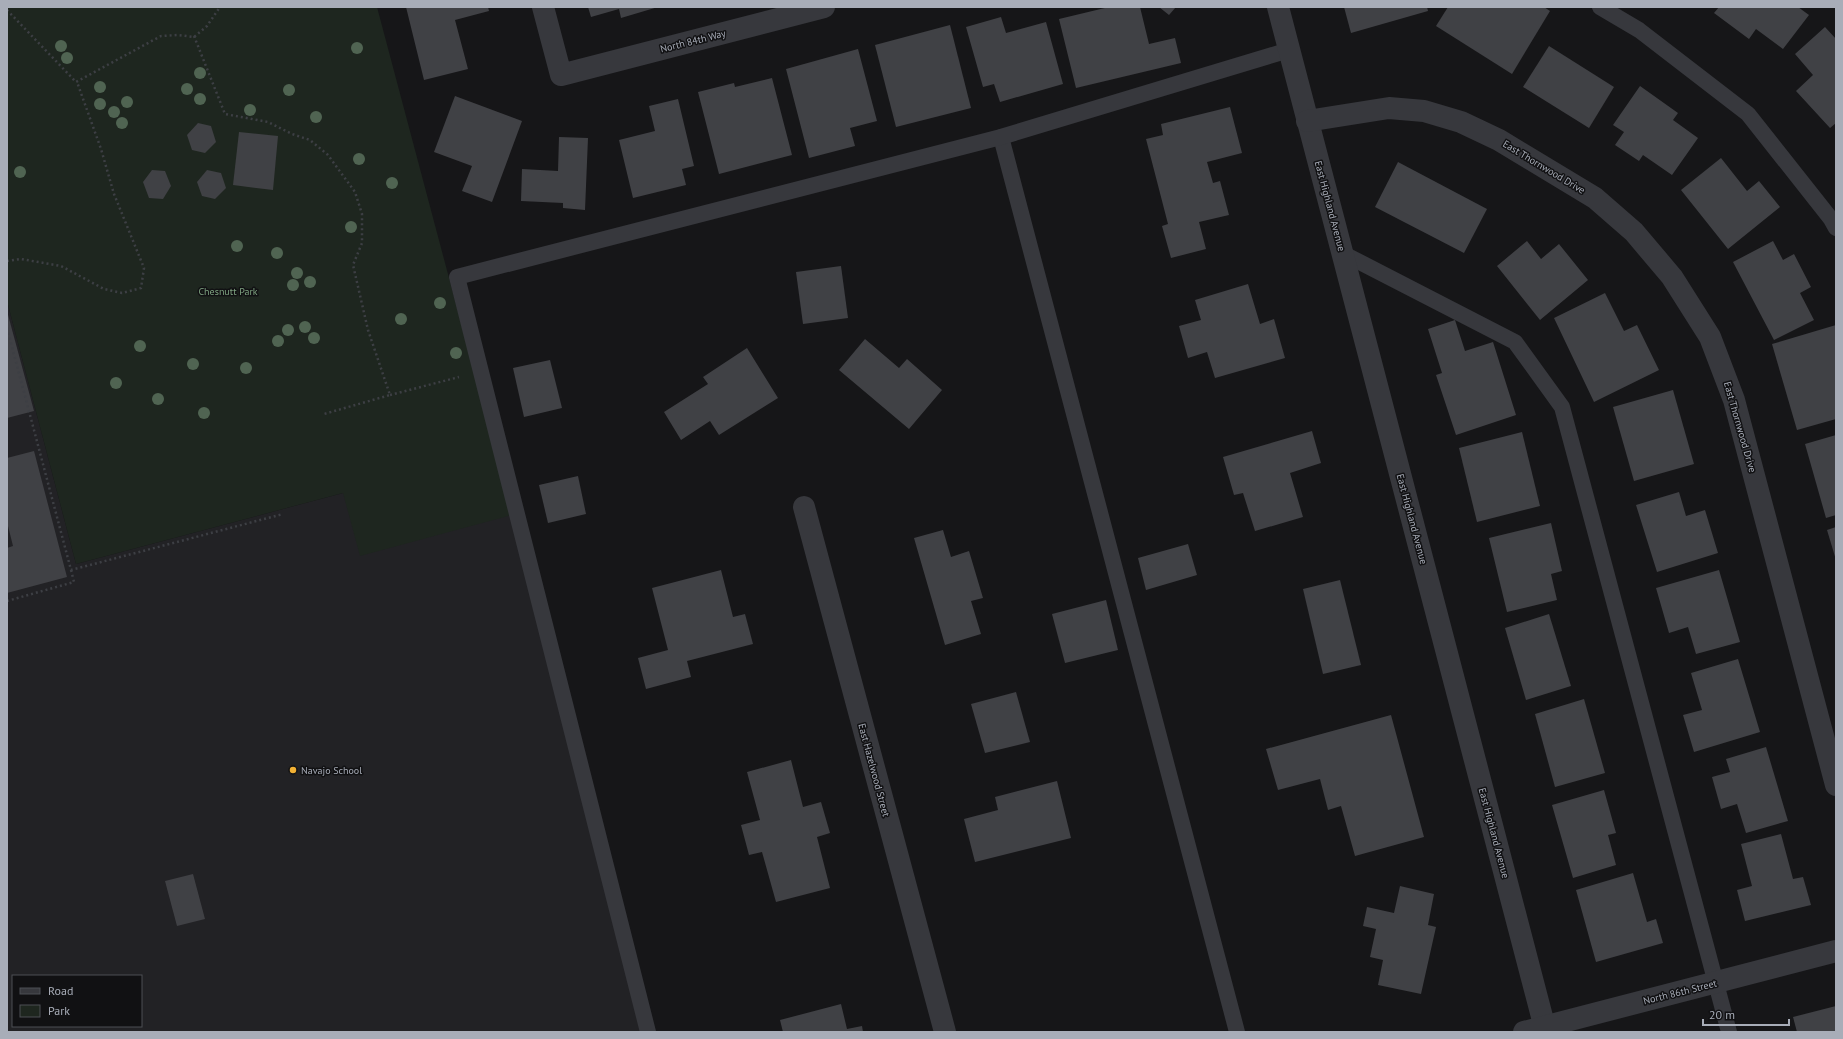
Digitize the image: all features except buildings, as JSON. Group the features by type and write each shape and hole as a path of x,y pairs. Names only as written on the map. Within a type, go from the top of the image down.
{"street":[{"name":"North 84th Way","path":"543,7 561,75 824,7"},
{"name":"East Highland Avenue","path":"1278,7 1342,253 1538,1030"},
{"name":"East Thornwood Drive","path":"1307,121 1389,108 1424,111 1461,122 1499,140 1595,198 1634,232 1672,277 1710,337 1734,400 1836,785"},
{"name":"East Hazelwood Street","path":"804,507 945,1032"},
{"name":"North 86th Street","path":"1538,1030 1836,951"}],"lane":[{"path":"1600,7 1639,30 1748,114 1831,219 1836,228"},
{"path":"648,1032 457,277 1001,137 1289,50"},
{"path":"1001,137 1237,1032"},
{"path":"1342,253 1515,342 1562,407 1730,1032"}],"path":[{"path":"77,82 161,36 178,35 194,37 207,26 220,7"},
{"path":"7,10 77,82 101,149 114,194 144,268 140,288 122,293 104,289 61,266 21,259 7,261"},
{"path":"194,36 225,114 268,122 292,134 310,140 328,155 355,192 362,214 362,243 353,265 368,330 390,395"},
{"path":"7,328 74,582 7,601"},
{"path":"324,414 462,376"},
{"path":"71,570 282,514"}],"shaded area":[{"name":"Navajo School","path":"7,301 76,564 343,493 512,515 649,1032 7,1032"}],"green space":[{"name":"Chesnutt Park","path":"7,7 377,7 512,515 360,556 343,493 76,564 7,301"}],"place":[{"name":"Navajo School","path":"293,770"}]}
